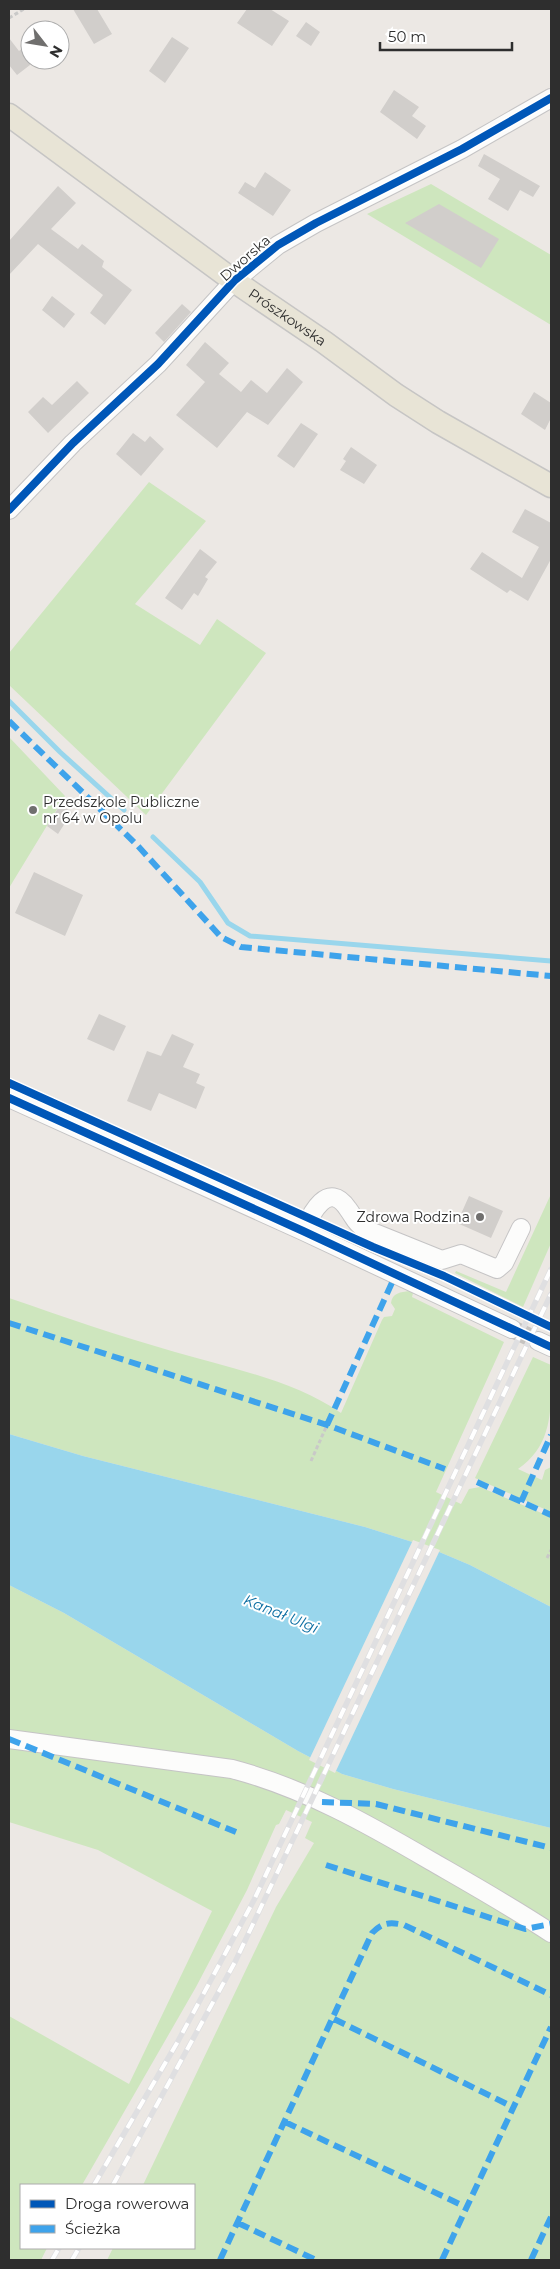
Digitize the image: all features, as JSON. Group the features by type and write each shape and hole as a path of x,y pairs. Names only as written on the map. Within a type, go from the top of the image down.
{"main road":[{"name":"Prószkowska","path":"9,115 234,281 431,418 551,486"}],"street":[{"name":"Dworska","path":"9,510 73,443 158,364 234,281 278,245 462,149 551,98"},
{"path":"9,1098 303,1231 512,1329"},
{"path":"303,1231 317,1204 326,1199 337,1199 345,1204 356,1222 365,1229 442,1260 461,1254 497,1269 504,1263 521,1228"},
{"path":"9,1739 232,1769 284,1784 365,1822 516,1910 551,1933"}],"path":[{"path":"9,18 24,9"},
{"path":"311,1462 327,1425"},
{"path":"547,1558 551,1550"}],"green space":[{"path":"431,184 551,255 551,325 367,214"},
{"path":"149,482 206,521 135,604 200,645 217,619 266,653 146,815 9,685 9,653"},
{"name":"Przedszkole Publiczne nr 64 w Opolu","path":"9,737 65,796 9,888"},
{"path":"551,1194 551,1243 523,1307 455,1273 456,1271 506,1292"},
{"path":"409,1291 413,1293 412,1297 504,1342 436,1492 461,1504 469,1489 480,1487 551,1517 551,1607 470,1565 425,1546 365,1527 83,1456 9,1434 9,1298 133,1339 282,1383 341,1413 382,1320 384,1317 392,1316 395,1309 391,1303 393,1297"},
{"path":"533,1357 551,1365 550,1408 545,1435 539,1448 518,1469 542,1480 545,1470 551,1467 551,1512 475,1478"},
{"path":"9,1585 64,1613 298,1751 342,1774 393,1789 551,1828 551,2260 107,2260 112,2249 195,2249 195,2184 143,2184 276,1907 314,1843 305,1838 312,1822 286,1810 279,1824 276,1825 247,1890 196,1987 83,2184 20,2184 20,2249 46,2249 41,2260 9,2260 9,2016 129,2084 212,1911 98,1850 9,1822"}],"water":[{"name":"Kanał Ulgi","path":"9,1434 83,1456 365,1527 425,1546 470,1565 551,1607 551,1828 393,1789 342,1774 298,1751 64,1613 9,1585"}],"pier":[{"path":"413,1540 440,1550 335,1773 309,1760"}],"building":[{"path":"73,9 97,9 112,34 94,44"},
{"path":"247,9 270,9 289,21 272,46 237,23"},
{"path":"306,22 320,32 311,46 296,36"},
{"path":"172,37 189,48 165,83 149,71"},
{"path":"9,38 20,50 20,70 24,70 17,75 9,65"},
{"path":"394,90 419,107 412,116 426,126 417,139 380,112"},
{"path":"484,154 540,186 533,197 520,190 508,211 488,199 500,179 478,166"},
{"path":"265,172 291,190 273,216 238,193 245,182 255,188"},
{"path":"58,186 76,203 51,229 78,249 82,244 104,261 102,267 132,290 105,325 90,313 103,295 38,244 9,275 9,241"},
{"path":"439,204 499,239 481,268 405,223"},
{"path":"52,296 75,314 64,328 42,310"},
{"path":"182,304 191,312 164,342 155,333"},
{"path":"205,342 229,363 219,374 241,392 251,380 267,393 287,368 303,382 268,425 247,412 217,448 176,415 205,382 186,365"},
{"path":"77,381 89,393 48,433 28,412 43,397 52,405"},
{"path":"534,392 551,403 551,418 545,430 521,414"},
{"path":"301,423 318,434 294,468 277,456"},
{"path":"133,433 145,442 150,436 164,449 141,476 116,454"},
{"path":"351,447 377,465 364,484 340,470 346,461 343,459"},
{"path":"525,509 551,523 551,559 528,601 510,590 507,593 470,569 482,552 522,578 539,547 512,532"},
{"path":"200,549 217,562 205,577 208,579 198,596 194,593 182,610 165,598"},
{"path":"60,805 72,812 58,834 47,826"},
{"path":"34,872 83,895 65,936 15,913"},
{"path":"99,1014 126,1026 114,1051 87,1039"},
{"path":"172,1034 194,1044 183,1067 200,1074 196,1083 205,1087 196,1109 159,1093 151,1111 127,1101 147,1051 161,1056"},
{"name":"Zdrowa Rodzina","path":"469,1196 503,1211 491,1238 457,1223"}],"waterway":[{"path":"9,701 60,752 124,810"},
{"path":"153,837 200,882 228,923 250,936 551,961"}],"tunnel":[{"path":"512,1329 538,1341"}],"railway":[{"path":"95,2184 177,2043 254,1900 551,1269"},
{"path":"114,2184 235,1962 551,1294"},
{"path":"52,2260 58,2249"},
{"path":"72,2260 78,2249"}],"marked path":[{"path":"9,721 137,845 221,937 241,947 551,976"},
{"path":"327,1425 396,1274"},
{"path":"9,1323 327,1425 445,1469"},
{"path":"521,1502 551,1435"},
{"path":"477,1482 551,1515"},
{"path":"9,1739 236,1832"},
{"path":"322,1802 376,1804 551,1848"},
{"path":"326,1865 525,1929 551,1924"},
{"path":"220,2260 372,1933 376,1929 387,1924 404,1925 551,1995"},
{"path":"334,2019 513,2107"},
{"path":"442,2260 551,2027"},
{"path":"285,2122 468,2208"},
{"path":"531,2260 551,2217"},
{"path":"238,2223 316,2260"}],"cycle path":[{"path":"9,510 73,443 158,364 234,281 278,245 316,223 462,149 551,98"},
{"path":"9,1083 373,1247 444,1276 551,1327"},
{"path":"9,1098 303,1231 551,1347"}],"place":[{"name":"Przedszkole Publiczne nr 64 w Opolu","path":"33,810"},
{"name":"Zdrowa Rodzina","path":"480,1217"}]}
